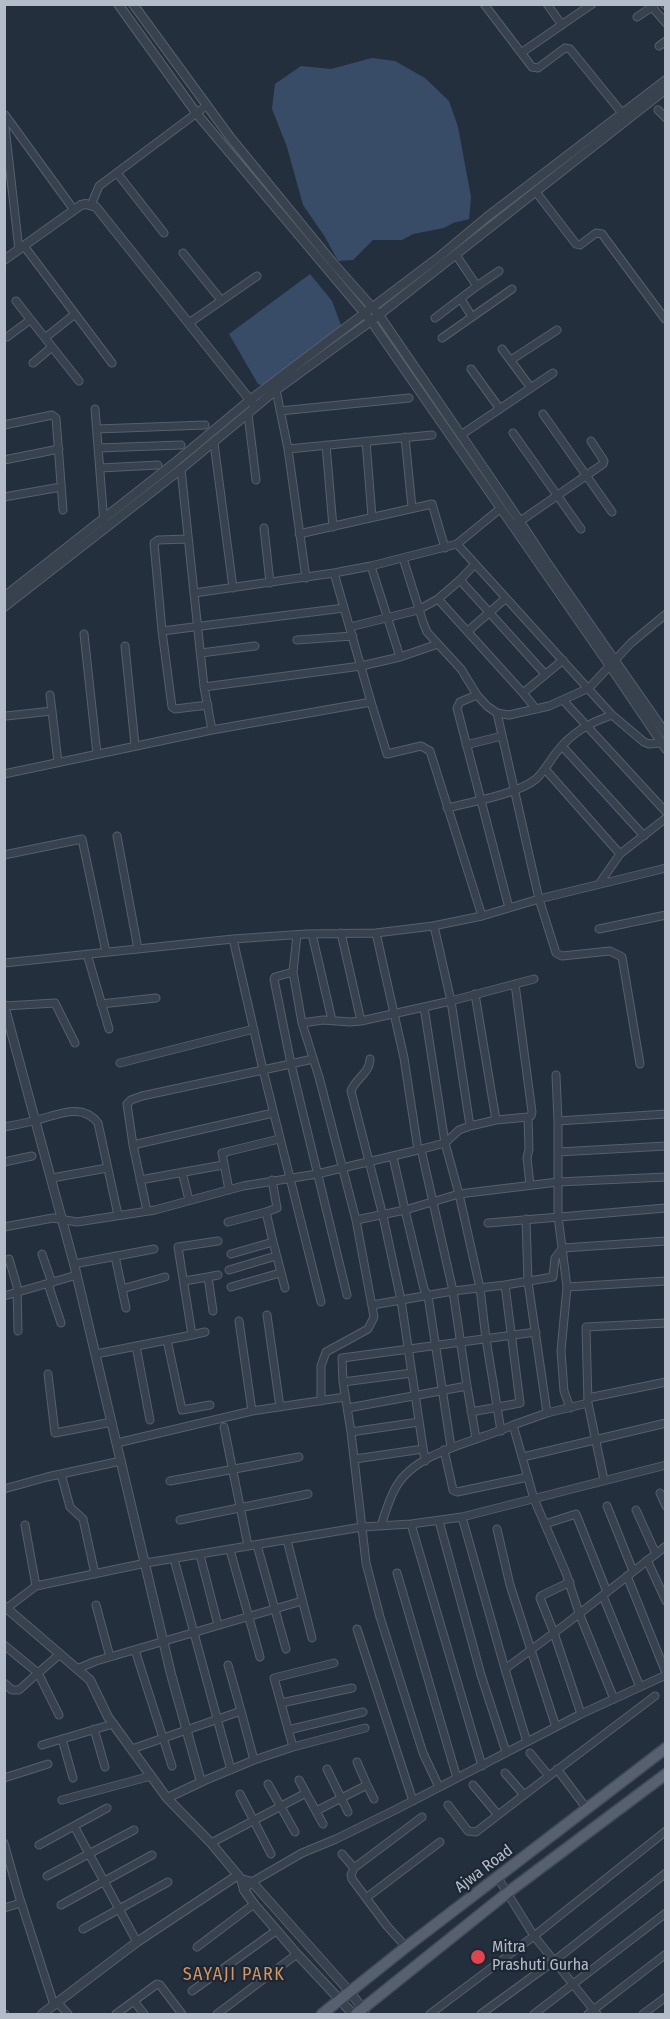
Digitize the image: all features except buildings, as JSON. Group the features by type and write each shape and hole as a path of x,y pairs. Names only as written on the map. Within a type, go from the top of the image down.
{"main road":[{"name":"Ajwa Road","path":"322,2014 666,1748"},
{"name":"Ajwa Road","path":"359,2013 507,1893 666,1774"}],"street":[{"path":"118,4 197,114 371,321 501,508 517,524"},
{"path":"133,4 206,106 333,263 379,315 461,435 517,524 613,663 666,734"},
{"path":"484,4 532,67 538,68 565,48 570,49 622,113"},
{"path":"547,4 562,25"},
{"path":"521,53 592,4"},
{"path":"637,17 653,6 666,23"},
{"path":"4,597 666,80"},
{"path":"4,607 214,443 248,414 253,404 276,390 379,315 666,89"},
{"path":"91,205 99,186 206,106"},
{"path":"658,110 666,118"},
{"path":"4,116 74,210"},
{"path":"4,116 21,248 112,363"},
{"path":"117,173 164,233"},
{"path":"536,192 576,244 580,245 596,233 602,234 665,319"},
{"path":"4,260 74,210 81,206 91,205 100,211 253,404"},
{"path":"183,253 221,300"},
{"path":"456,255 477,286"},
{"path":"435,318 500,271"},
{"path":"189,323 257,276"},
{"path":"442,338 512,289"},
{"path":"461,299 472,316"},
{"path":"16,301 79,381"},
{"path":"45,338 75,315"},
{"path":"7,337 30,320"},
{"path":"511,360 557,330"},
{"path":"33,363 52,347"},
{"path":"502,349 531,388"},
{"path":"471,369 500,409"},
{"path":"461,435 553,373"},
{"path":"276,390 288,448 306,578"},
{"path":"280,411 409,398"},
{"path":"95,409 105,529"},
{"path":"248,414 256,480"},
{"path":"543,414 612,512"},
{"path":"4,425 55,416 63,510"},
{"path":"97,429 205,425"},
{"path":"513,433 581,530"},
{"path":"288,448 432,435"},
{"path":"405,437 412,508"},
{"path":"366,441 372,518"},
{"path":"517,524 604,463 591,441"},
{"path":"214,443 233,588"},
{"path":"98,448 181,445"},
{"path":"326,445 333,526"},
{"path":"4,460 59,449"},
{"path":"100,468 158,465"},
{"path":"182,469 204,687 212,730"},
{"path":"4,497 61,487"},
{"path":"299,534 430,504 433,505 445,548"},
{"path":"194,593 334,573 445,548 457,544 501,508"},
{"path":"264,528 270,583"},
{"path":"188,538 158,540 154,543 162,631 172,707 175,709 208,705"},
{"path":"457,544 612,715 644,742 663,746"},
{"path":"403,558 427,632 461,669 477,695 497,713 509,715 537,709 589,688 631,643 666,614"},
{"path":"350,627 418,610 438,599 474,564"},
{"path":"371,566 400,657"},
{"path":"334,573 387,754 421,746 430,751 482,916"},
{"path":"460,580 545,674"},
{"path":"468,631 506,598"},
{"path":"438,599 537,709"},
{"path":"162,631 344,608"},
{"path":"84,634 98,754"},
{"path":"297,640 353,636"},
{"path":"204,687 362,666 400,657 438,644"},
{"path":"125,646 135,746"},
{"path":"201,653 255,646"},
{"path":"523,693 563,660"},
{"path":"613,663 663,746"},
{"path":"50,695 58,762"},
{"path":"477,695 460,702 457,708 509,908"},
{"path":"563,700 666,812"},
{"path":"4,774 212,730 371,702"},
{"path":"6,716 52,711"},
{"path":"497,713 539,899 551,940 559,955 610,951 622,957 640,1064"},
{"path":"447,808 514,790 533,781 562,746 585,726 612,715"},
{"path":"466,745 502,736"},
{"path":"562,746 644,836"},
{"path":"545,769 620,854"},
{"path":"599,885 620,854 666,818"},
{"path":"117,836 138,949"},
{"path":"4,855 82,839 106,952"},
{"path":"4,963 233,939 376,933 434,926 482,916 539,899 666,868"},
{"path":"599,929 666,915"},
{"path":"434,926 451,1001 470,1126"},
{"path":"341,933 361,1021"},
{"path":"376,933 404,1058 419,1150 453,1291 476,1438"},
{"path":"312,934 332,1020"},
{"path":"297,935 293,972 302,1023 356,1220 374,1317 368,1329 333,1347 324,1356 321,1366 321,1401"},
{"path":"233,939 279,1139 291,1178 321,1302"},
{"path":"87,954 109,1029"},
{"path":"293,972 274,977 274,979 291,1064 347,1296"},
{"path":"302,1023 332,1020 361,1021 534,979"},
{"path":"4,1227 41,1220 62,1219 77,1222 147,1210 272,1180 317,1174 419,1150 445,1143 459,1130 470,1126 531,1116 515,984"},
{"path":"475,994 496,1120"},
{"path":"101,1004 156,998"},
{"path":"75,1043 56,1004 5,1006 77,1275 164,1642 201,1782"},
{"path":"424,1007 445,1143 480,1288 501,1431"},
{"path":"120,1063 254,1029"},
{"path":"147,1210 127,1104 131,1100 142,1095 313,1059"},
{"path":"370,1059 368,1069 353,1085 351,1091 383,1216 401,1300 425,1461"},
{"path":"556,1075 558,1216 567,1287 561,1351 564,1391 570,1408"},
{"path":"4,1127 75,1111 92,1116 98,1123 118,1215"},
{"path":"133,1145 273,1113"},
{"path":"558,1121 666,1114"},
{"path":"528,1117 527,1158 530,1185"},
{"path":"229,1190 222,1153 279,1139"},
{"path":"558,1152 666,1146"},
{"path":"4,1162 32,1156"},
{"path":"393,1156 424,1289 428,1296 453,1490 457,1492 528,1477"},
{"path":"140,1180 223,1165"},
{"path":"52,1178 107,1168"},
{"path":"182,1172 189,1200"},
{"path":"356,1220 383,1216 459,1194 558,1182 666,1177"},
{"path":"228,1222 278,1208 272,1180"},
{"path":"488,1223 666,1208"},
{"path":"266,1212 285,1288"},
{"path":"526,1219 528,1282 547,1413"},
{"path":"192,1335 178,1248 218,1240"},
{"path":"372,1305 553,1277 555,1258 563,1248 666,1241"},
{"path":"231,1254 273,1242"},
{"path":"74,1264 154,1249"},
{"path":"42,1254 61,1323"},
{"path":"115,1256 126,1308"},
{"path":"229,1270 276,1256"},
{"path":"9,1259 17,1294 18,1330"},
{"path":"231,1287 280,1273"},
{"path":"4,1296 77,1275"},
{"path":"184,1281 218,1275"},
{"path":"122,1289 165,1277"},
{"path":"207,1277 213,1311"},
{"path":"567,1287 666,1281"},
{"path":"471,1412 520,1403 505,1285"},
{"path":"267,1315 280,1407"},
{"path":"239,1321 252,1411"},
{"path":"604,1480 588,1400 586,1327 666,1323"},
{"path":"96,1354 206,1332"},
{"path":"439,1787 423,1754 380,1617 366,1563 355,1459 343,1383 343,1356 408,1350 536,1332"},
{"path":"167,1340 182,1410 210,1405"},
{"path":"136,1346 150,1420"},
{"path":"343,1383 412,1373"},
{"path":"48,1374 55,1433 112,1422"},
{"path":"381,1526 396,1486 403,1477 425,1461 448,1449 588,1400 666,1382"},
{"path":"348,1408 467,1386"},
{"path":"117,1443 252,1411 345,1397"},
{"path":"351,1432 419,1422"},
{"path":"523,1457 666,1423"},
{"path":"513,1425 534,1499 570,1582 579,1613 614,1699"},
{"path":"224,1427 248,1546"},
{"path":"355,1459 423,1449"},
{"path":"170,1481 299,1457"},
{"path":"4,1489 121,1461"},
{"path":"359,2013 340,2001 297,1954 254,1904 244,1890 240,1877 167,1798 113,1724 90,1680 6,1607 36,1586 146,1563 362,1527 411,1524 462,1517 666,1465"},
{"path":"61,1474 70,1507 83,1519 95,1574"},
{"path":"660,1493 666,1506"},
{"path":"180,1520 308,1494"},
{"path":"244,1890 252,1882 302,1853 336,1839 581,1714 666,1674 607,1506"},
{"path":"636,1510 656,1554"},
{"path":"545,1524 576,1514 640,1687"},
{"path":"462,1517 527,1742"},
{"path":"439,1521 481,1675 506,1752"},
{"path":"411,1524 482,1766"},
{"path":"25,1525 36,1586"},
{"path":"496,1529 510,1585 556,1727"},
{"path":"287,1540 312,1638"},
{"path":"257,1545 286,1649"},
{"path":"505,1669 666,1546"},
{"path":"230,1550 260,1657"},
{"path":"200,1555 218,1625"},
{"path":"174,1559 231,1770"},
{"path":"647,1560 666,1602"},
{"path":"397,1573 458,1778"},
{"path":"570,1582 540,1598 581,1714"},
{"path":"77,1669 110,1657 302,1601"},
{"path":"96,1605 110,1657"},
{"path":"357,1629 413,1801"},
{"path":"4,1646 38,1673 59,1715"},
{"path":"135,1650 172,1766"},
{"path":"4,1683 12,1690 19,1690 60,1654"},
{"path":"293,1747 275,1678 334,1663"},
{"path":"228,1665 254,1760"},
{"path":"281,1703 352,1688"},
{"path":"448,1805 468,1831 476,1832 655,1696"},
{"path":"132,1749 241,1711"},
{"path":"288,1730 363,1712"},
{"path":"42,1745 113,1724"},
{"path":"167,1798 254,1760 365,1728"},
{"path":"94,1729 105,1767"},
{"path":"62,1739 73,1778"},
{"path":"530,1753 549,1776"},
{"path":"357,1762 374,1799"},
{"path":"4,1778 48,1764"},
{"path":"327,1768 348,1812"},
{"path":"558,1769 587,1809"},
{"path":"505,1773 524,1795"},
{"path":"62,1800 151,1776"},
{"path":"299,1780 323,1824"},
{"path":"268,1784 295,1832"},
{"path":"316,1811 367,1785"},
{"path":"473,1785 498,1815"},
{"path":"211,1843 306,1793"},
{"path":"240,1794 271,1854"},
{"path":"39,1845 107,1808"},
{"path":"406,1947 387,1926 351,1875 354,1868 422,1817"},
{"path":"74,1826 137,1942"},
{"path":"47,1876 134,1830"},
{"path":"430,2014 666,1831"},
{"path":"366,1898 440,1842"},
{"path":"4,1843 21,1903 56,2004 68,2014"},
{"path":"342,1854 354,1868"},
{"path":"61,1905 152,1855"},
{"path":"481,2014 666,1873"},
{"path":"240,1877 252,1882 350,1992 359,2013"},
{"path":"42,2014 137,1942 240,1877"},
{"path":"498,1878 534,1935 593,2013 666,1954"},
{"path":"83,1929 168,1882"},
{"path":"4,1908 21,1903"},
{"path":"197,1947 254,1904"},
{"path":"534,2014 666,1913"},
{"path":"192,1991 277,1930"},
{"path":"216,2014 297,1954"},
{"path":"116,2014 157,1984 182,2014"},
{"path":"643,2014 666,1997"},
{"path":"134,2001 144,2014"}],"water":[{"path":"372,58 395,61 425,78 449,101 458,127 471,197 469,219 444,228 413,234 402,240 373,240 353,260 338,261 303,205 287,147 272,109 275,84 301,66 331,69"},
{"path":"310,274 332,301 342,328 264,386 258,384 229,334"}],"place":[{"name":"Mitra Prashuti Gurha","path":"478,1957"}],"district":[{"name":"SAYAJI PARK","path":"234,1975"}]}
